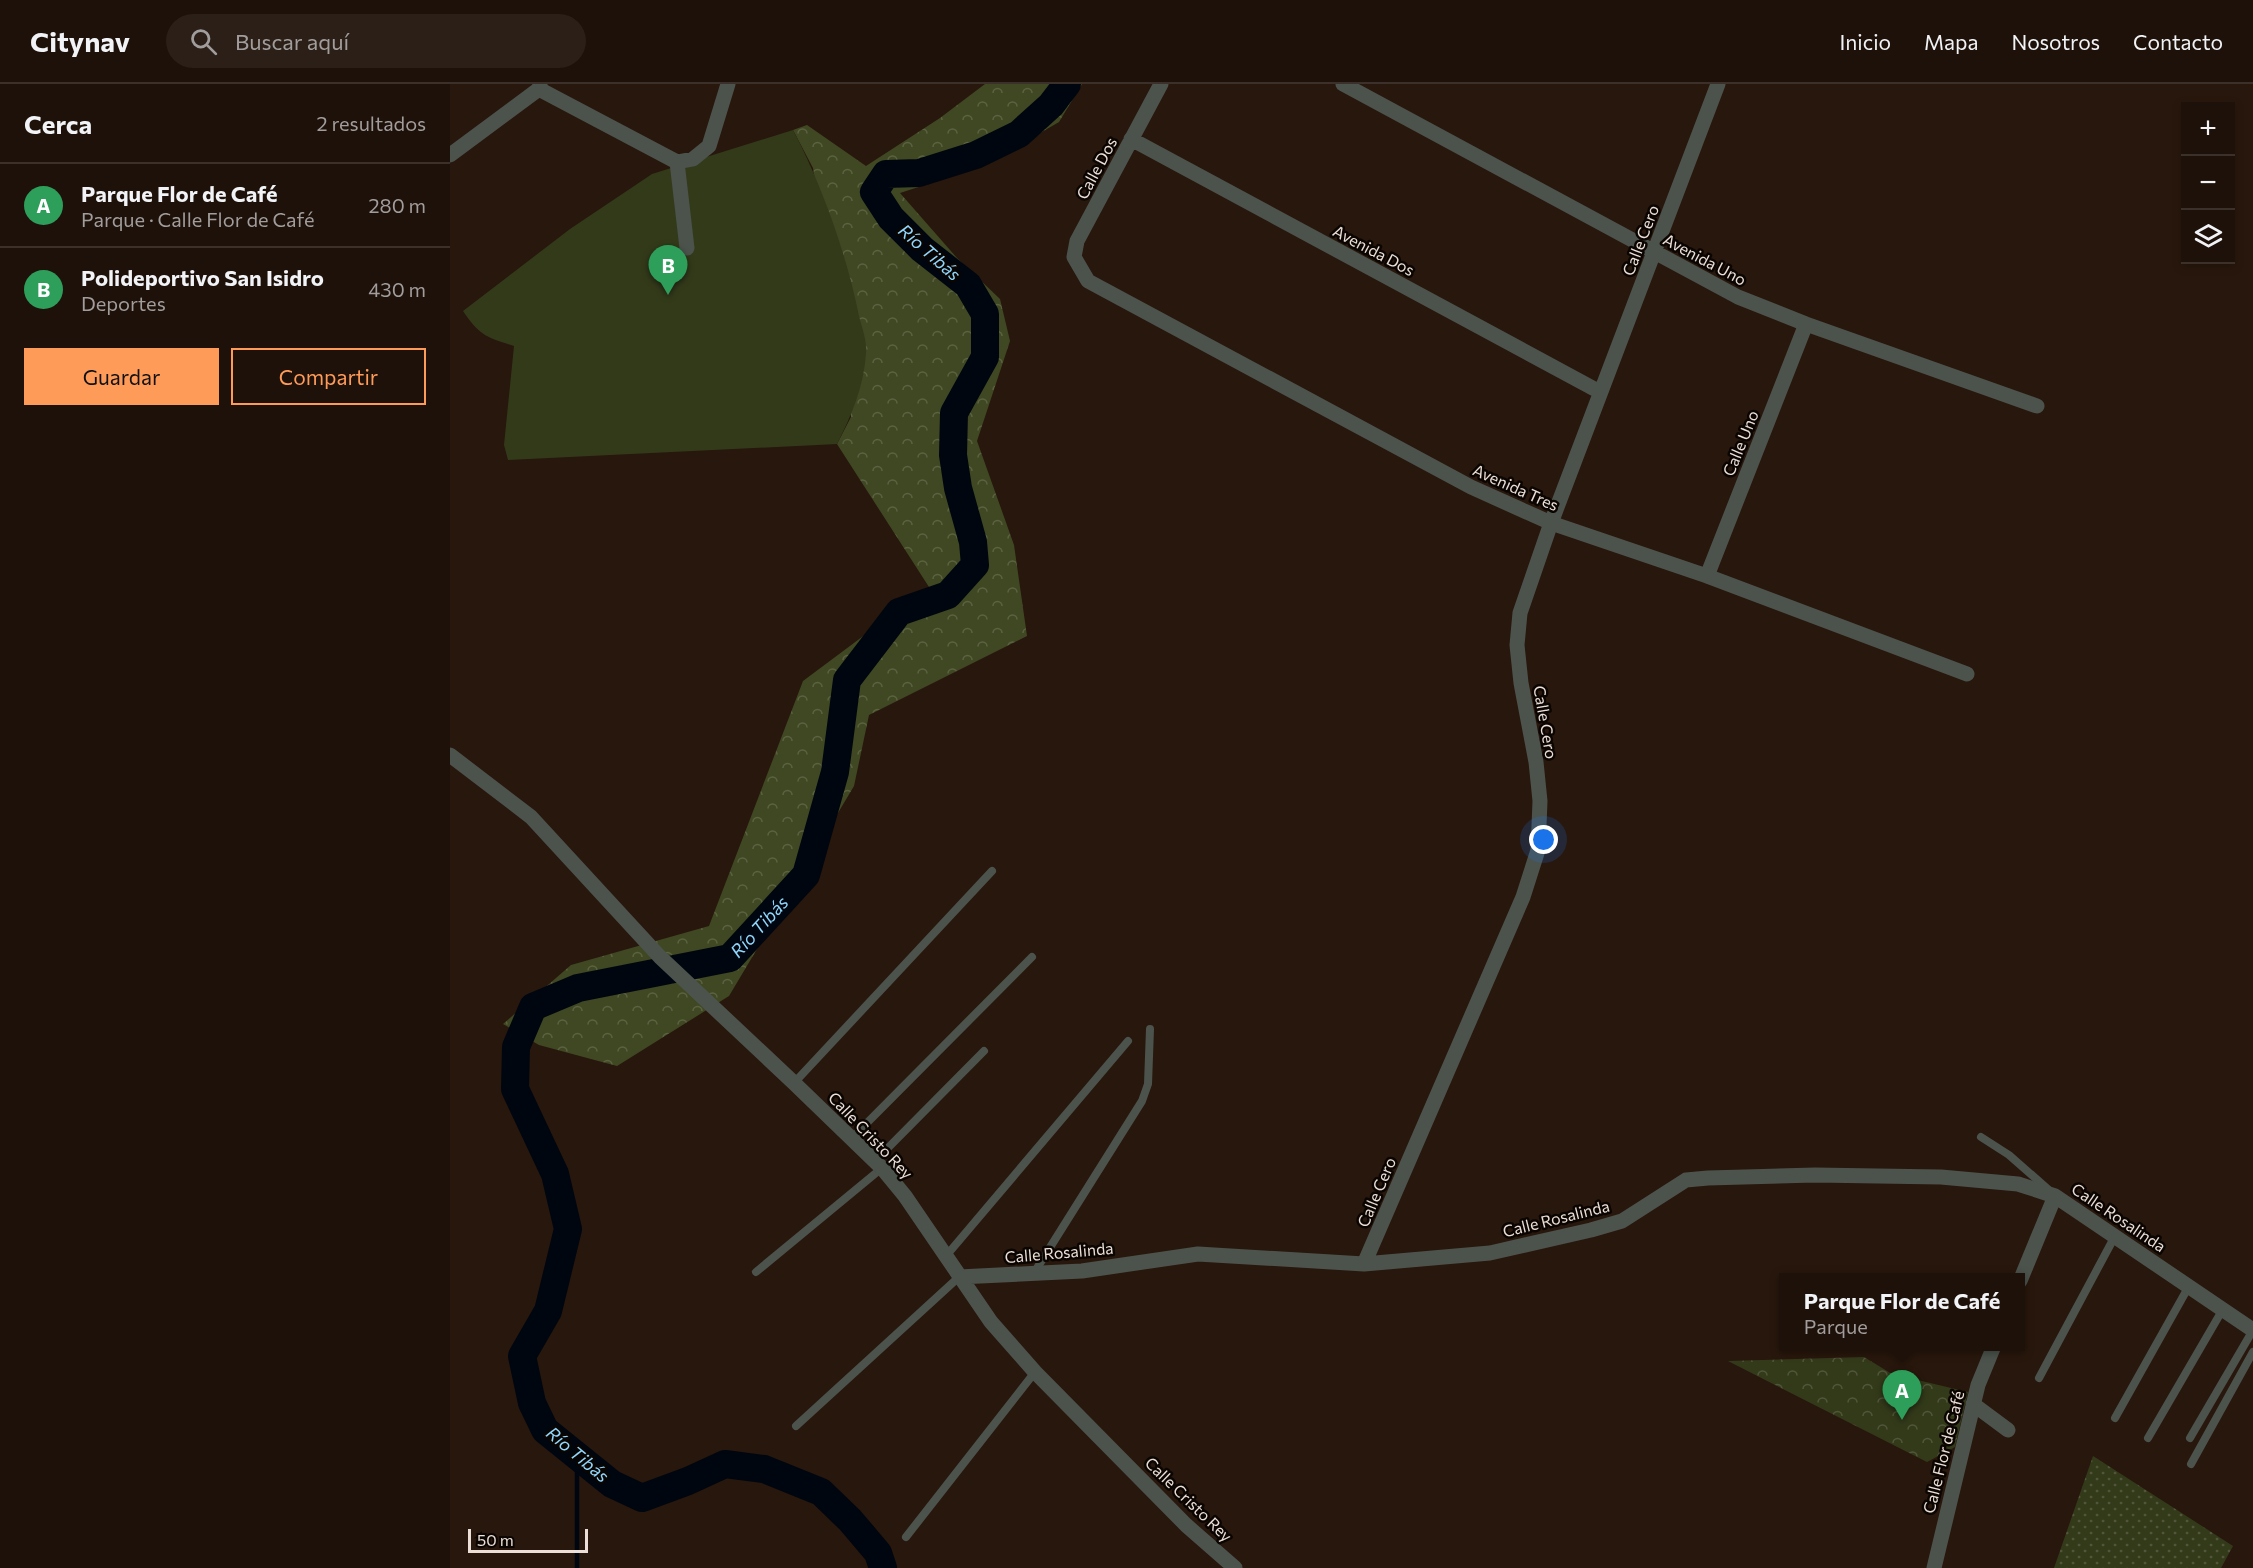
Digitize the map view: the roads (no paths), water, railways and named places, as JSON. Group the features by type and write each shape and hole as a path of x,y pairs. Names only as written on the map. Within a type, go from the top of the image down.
{"street":[{"path":"450,155 539,86 677,162 693,159 709,146 728,84"},
{"name":"Calle Dos","path":"1081,271 1074,257 1077,241 1161,84"},
{"name":"Avenida Uno","path":"1343,84 1738,297 1806,324 2037,406"},
{"name":"Calle Cero","path":"1364,1264 1523,897 1538,850 1540,801 1536,762 1521,683 1517,645 1520,614 1551,523 1718,84"},
{"name":"Avenida Dos","path":"1131,140 1600,392"},
{"path":"677,162 687,248"},
{"name":"Avenida Tres","path":"1081,271 1088,281 1095,285 1471,487 1551,523 1707,576 1967,674"},
{"name":"Calle Uno","path":"1707,576 1806,324"},
{"name":"Calle Cristo Rey","path":"450,755 531,816 660,957 704,996 852,1138 905,1196 991,1322 1035,1372 1186,1525 1235,1568"},
{"name":"Calle Rosalinda","path":"959,1277 1082,1271 1198,1254 1364,1264 1490,1253 1622,1221 1686,1180 1742,1176 1815,1175 1941,1177 2018,1184 2055,1196 2253,1330"},
{"path":"2023,1273 2055,1196"},
{"name":"Calle Flor de Café","path":"1934,1568 1978,1385 1992,1351"},
{"path":"1973,1404 2008,1430"}],"lane":[{"path":"795,1083 992,871"},
{"path":"852,1138 1032,957"},
{"path":"1034,1273 1142,1101 1148,1084 1150,1029"},
{"path":"945,1257 1128,1041"},
{"path":"756,1272 878,1165 984,1051"},
{"path":"1981,1137 2009,1155 2055,1196"},
{"path":"2039,1378 2115,1236"},
{"path":"796,1426 959,1277"},
{"path":"2115,1418 2189,1286"},
{"path":"2148,1438 2223,1310"},
{"path":"2190,1438 2253,1330"},
{"path":"2191,1464 2253,1352"},
{"path":"906,1537 1035,1372"}],"waterway":[{"name":"Río Tibás","path":"883,1568 878,1553 850,1520 821,1492 764,1469 725,1464 642,1498 612,1484 545,1430 532,1403 522,1356 548,1311 568,1229 555,1174 515,1089 516,1047 533,1007 578,988 730,958 806,875 835,772 847,680 899,612 948,595 975,565 973,542 958,488 953,455 954,413 985,357 985,314 968,285 922,249 891,218 874,192 886,174 919,173 976,155 1019,134 1051,105 1067,84"},
{"path":"577,1457 577,1568"}],"place":[{"name":"Polideportivo San Isidro","path":"668,295"},
{"name":"Parque Flor de Café","path":"1902,1420"}]}
